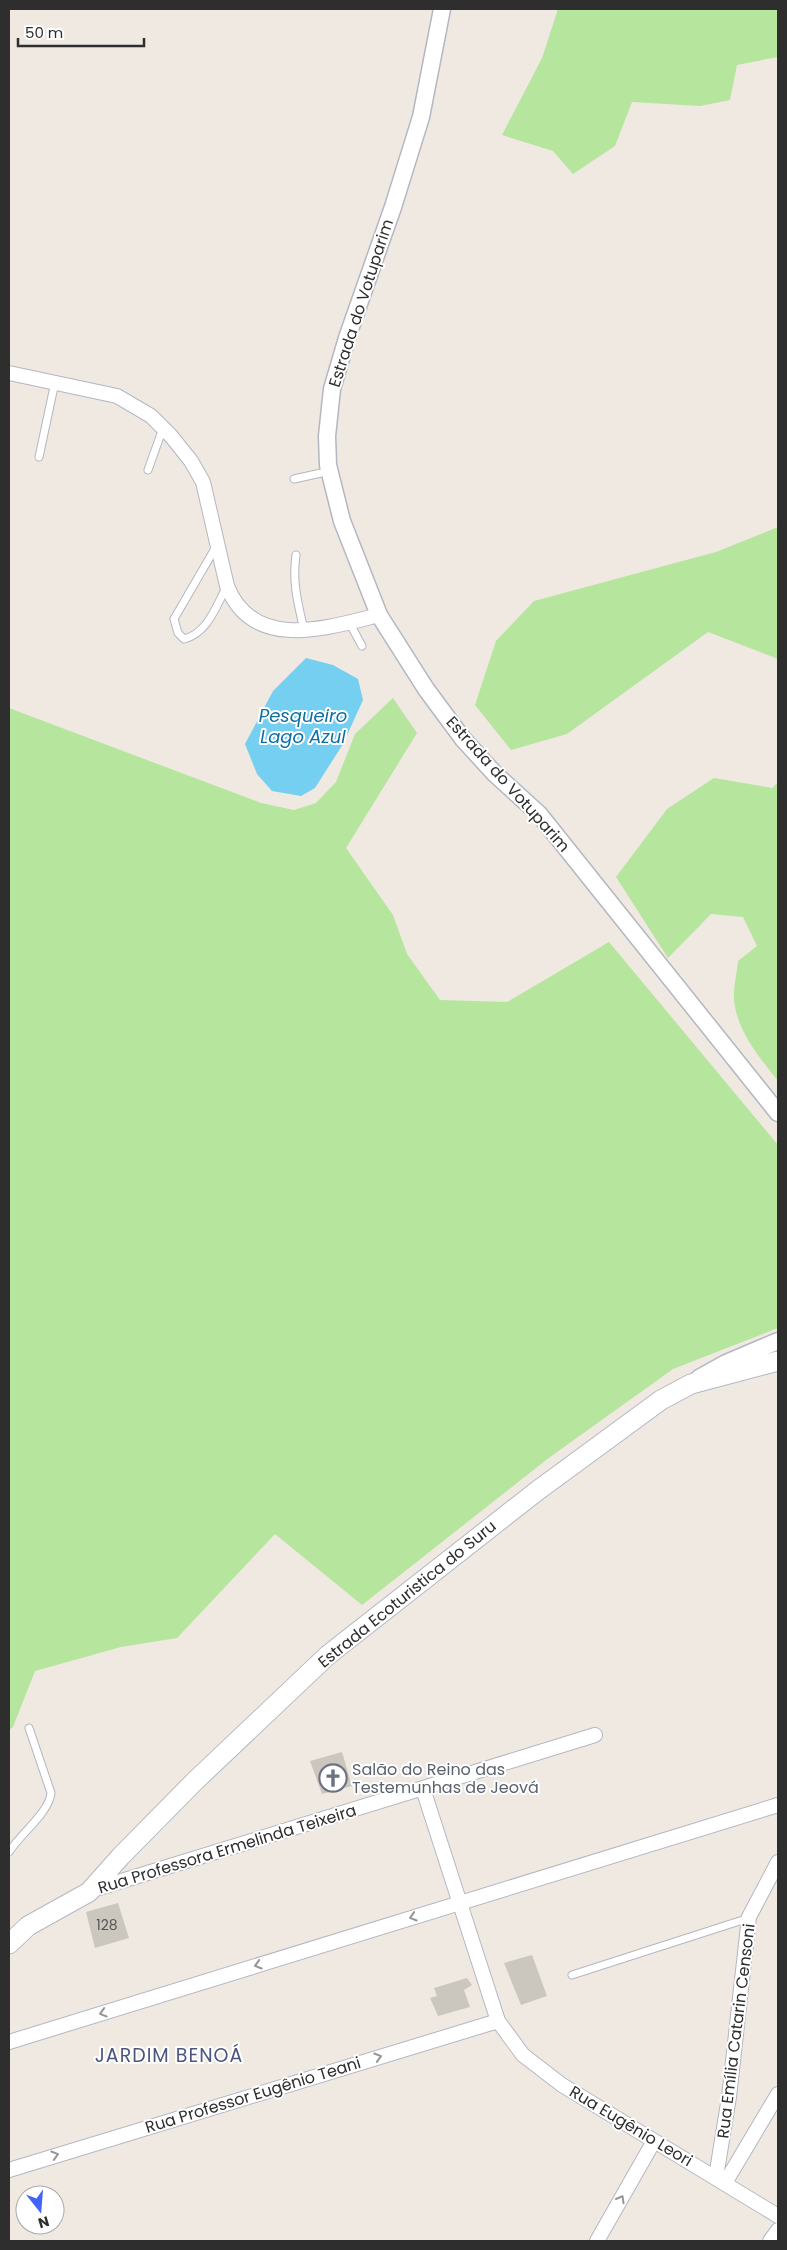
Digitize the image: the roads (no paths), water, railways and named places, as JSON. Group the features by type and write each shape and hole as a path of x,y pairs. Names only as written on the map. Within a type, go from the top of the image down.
{"main road":[{"name":"Estrada Ecoturistica do Suru","path":"9,1944 28,1926 89,1892 121,1856 195,1781 328,1655 537,1491 662,1400 691,1384 778,1361"}],"street":[{"name":"Estrada do Votuparim","path":"442,9 422,117 393,207 350,328 332,388 327,436 330,472 342,520 379,615 426,689 463,739 495,774 538,814 778,1113"},
{"path":"9,373 117,396 151,416 163,428 191,461 203,482 227,586 233,600 243,613 261,624 277,629 297,631 379,615"},
{"path":"691,1384 726,1362 778,1341"},
{"name":"Rua Professora Ermelinda Teixeira","path":"89,1892 595,1735"},
{"name":"Rua Eugênio Leori","path":"423,1788 498,2021 523,2056 562,2085 778,2216"},
{"path":"9,2042 778,1805"},
{"name":"Rua Emília Catarin Censoni","path":"721,2180 749,1918 778,1862"},
{"name":"Rua Professor Eugênio Teani","path":"9,2170 498,2021"},
{"path":"721,2180 778,2094"},
{"path":"597,2241 654,2141"},
{"path":"770,2241 778,2230"}],"lane":[{"path":"39,457 55,382"},
{"path":"148,470 163,428"},
{"path":"294,479 330,472"},
{"path":"217,545 174,619 178,632 184,639 194,636 203,630 227,586"},
{"path":"296,555 295,592 304,630"},
{"path":"349,622 362,646"},
{"path":"9,1852 16,1840 46,1808 50,1800 51,1793 29,1728"},
{"path":"572,1976 749,1918"}],"water":[{"name":"Pesqueiro Lago Azul","path":"306,658 333,665 358,679 363,700 343,744 315,788 301,796 272,791 257,774 245,744 273,691"}],"place":[{"name":"Salão do Reino das Testemunhas de Jeová","path":"333,1778"}],"district":[{"name":"JARDIM BENOÁ","path":"169,2055"}]}
